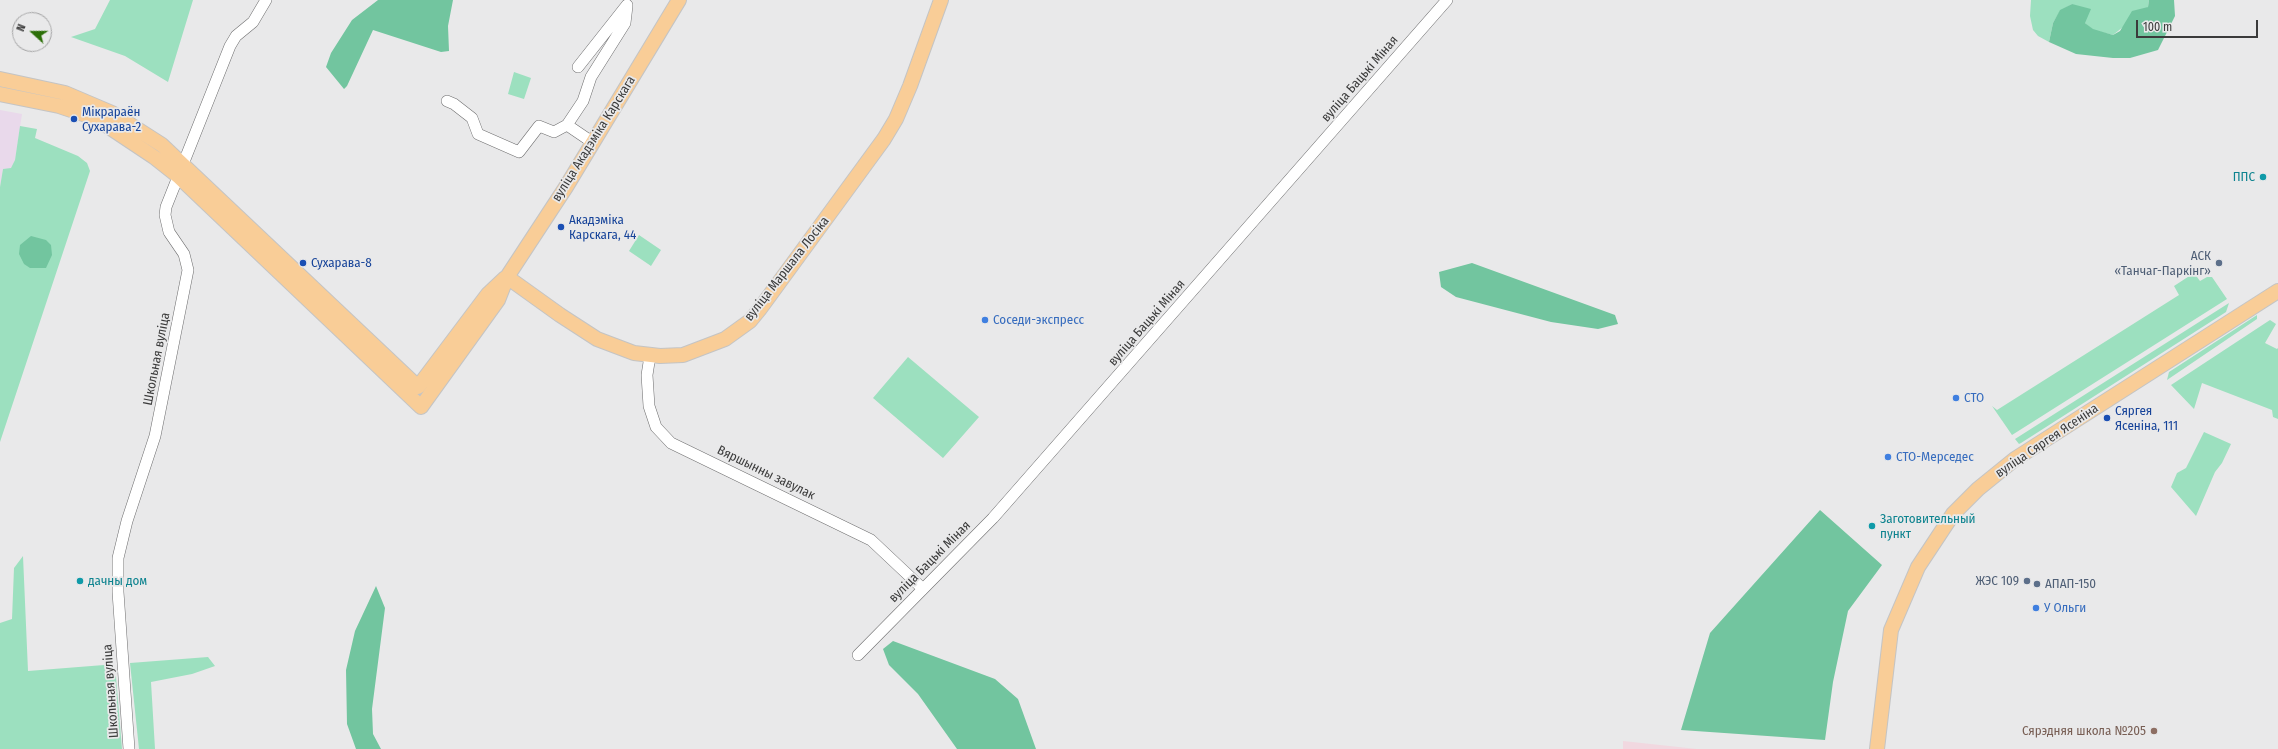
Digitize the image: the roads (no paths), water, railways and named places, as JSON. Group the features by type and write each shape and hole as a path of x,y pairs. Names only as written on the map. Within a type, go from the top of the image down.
{"main road":[{"name":"вуліца Акадэміка Карскага","path":"507,277 566,187 679,0"},
{"name":"вуліца Маршала Лосіка","path":"507,277 554,311 597,339 623,350 650,356 683,355 716,343 738,330 759,310 800,256 896,119 941,0"},
{"path":"0,79 65,92 112,113 162,145 181,170 421,407 498,300 507,277"},
{"path":"32,100 35,85"},
{"path":"0,94 32,100 86,115 106,125 154,157 181,170 418,387 428,398"},
{"path":"418,387 488,294 507,277"},
{"name":"вуліца Сяргея Ясеніна","path":"1877,749 1891,630 1903,598 1918,567 1954,514 1974,493 2014,459 2278,291"}],"street":[{"name":"Школьная вуліца","path":"129,749 118,592 118,558 127,521 155,436 188,270 184,254 169,232 165,215 181,170 230,46 236,36 254,22 266,0"},
{"name":"вуліца Бацькі Міная","path":"858,654 999,512 1447,0"},
{"path":"578,67 629,3"},
{"path":"447,101 454,104 472,118 478,134 519,152 539,126 554,132 567,126 583,101 591,77 625,24 629,3"},
{"path":"567,126 592,142"},
{"name":"Вяршынны завулак","path":"650,356 647,375 649,406 656,426 671,443 871,540 922,588"}],"place":[{"name":"Мікрараён Сухарава-2","path":"74,119"},
{"name":"ППС","path":"2263,177"},
{"name":"Акадэміка Карскага, 44","path":"561,227"},
{"name":"Сухарава-8","path":"303,263"},
{"name":"АСК «Танчаг-Паркінг»","path":"2219,263"},
{"name":"Соседи-экспресс","path":"985,320"},
{"name":"СТО","path":"1956,398"},
{"name":"Сяргея Ясеніна, 111","path":"2107,418"},
{"name":"СТО-Мерседес","path":"1888,457"},
{"name":"Заготовительный пункт","path":"1872,526"},
{"name":"дачны дом","path":"80,581"},
{"name":"ЖЭС 109","path":"2027,581"},
{"name":"АПАП-150","path":"2037,584"},
{"name":"У Ольги","path":"2036,608"},
{"name":"Сярэдняя школа №205","path":"2154,731"}]}
